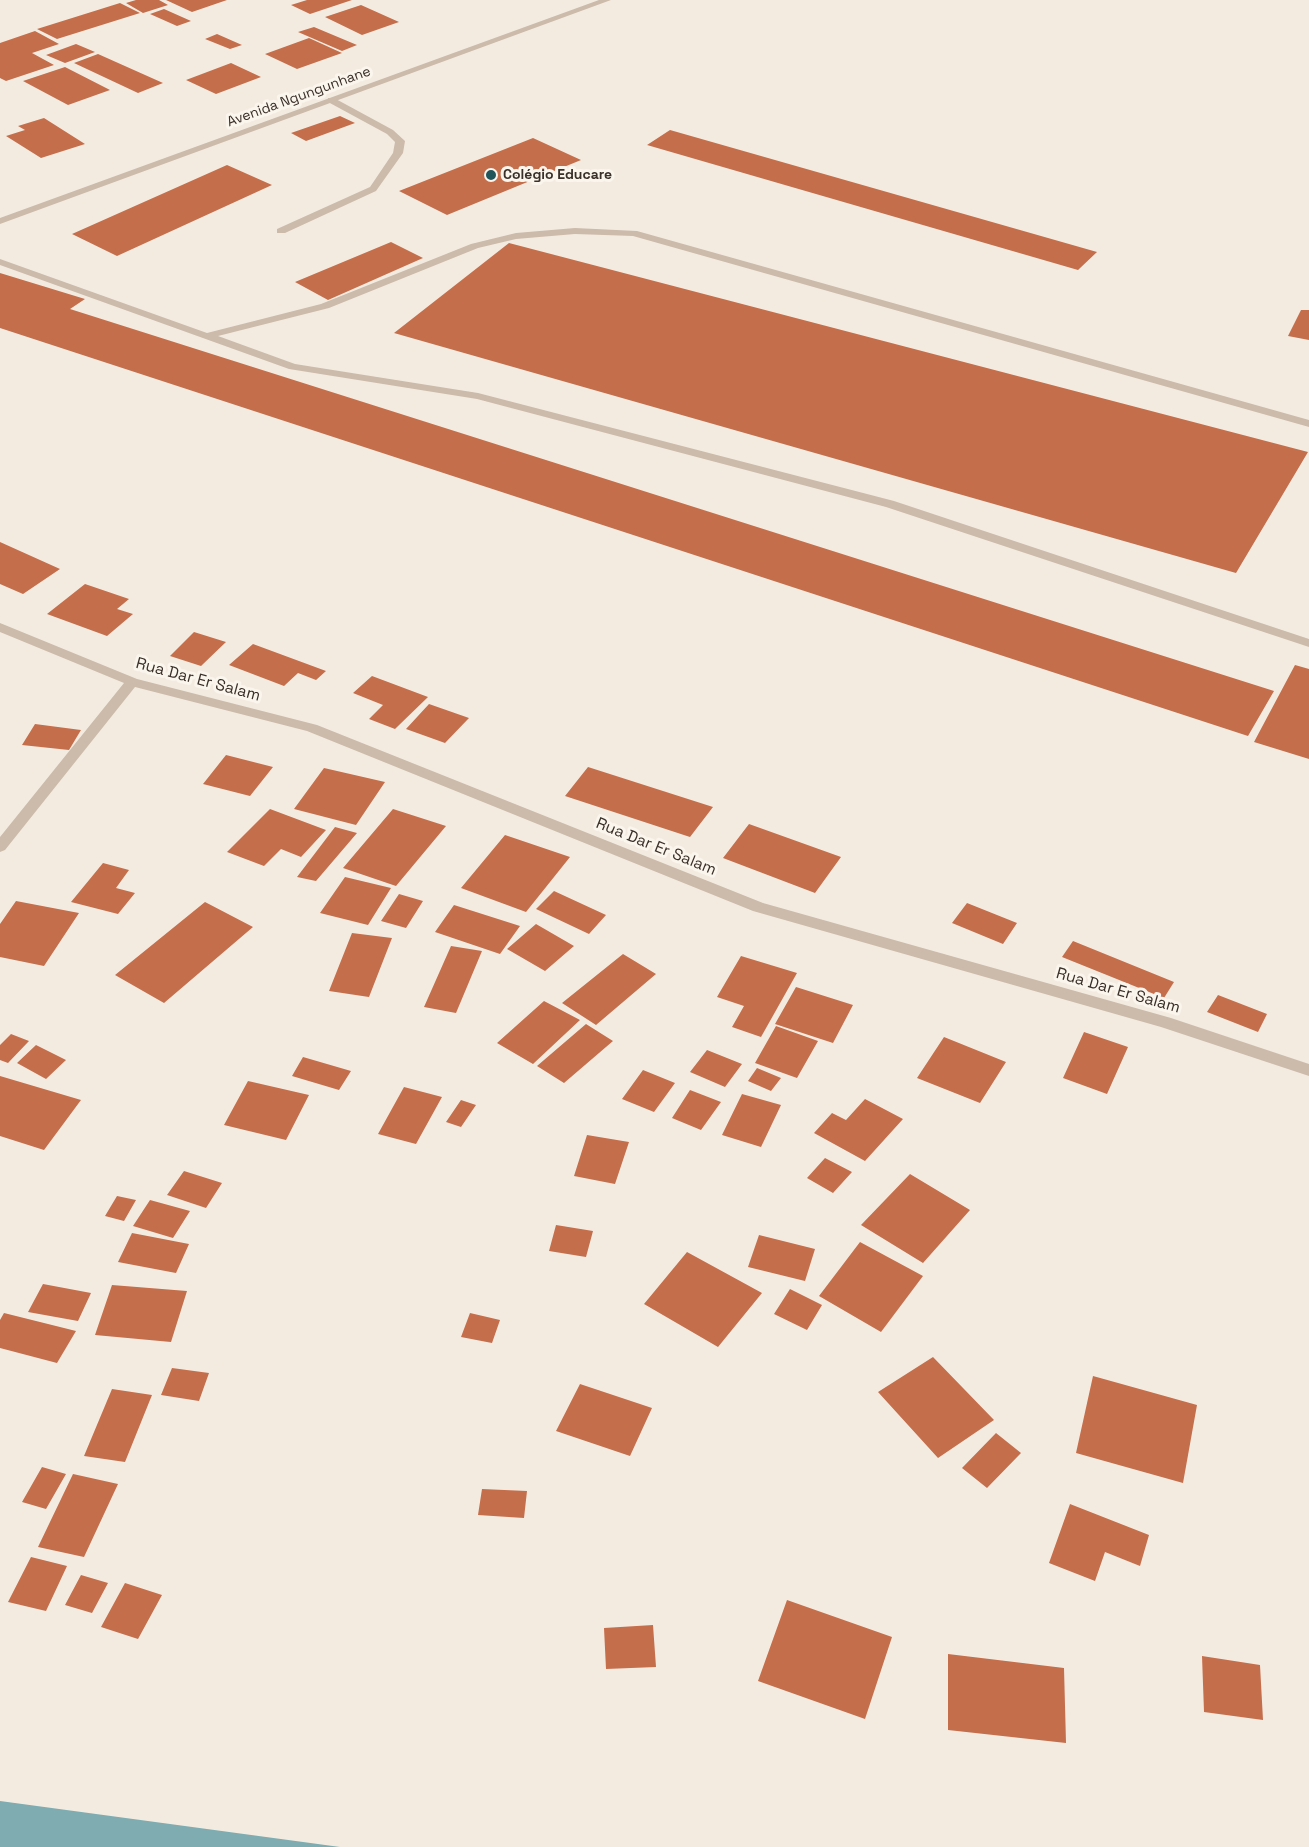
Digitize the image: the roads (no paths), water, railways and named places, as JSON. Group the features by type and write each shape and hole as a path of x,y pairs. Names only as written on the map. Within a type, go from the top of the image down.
{"street":[{"name":"Avenida Ngungunhane","path":"0,221 607,0"},
{"path":"281,231 373,189 398,153 400,141 390,132 331,100"},
{"path":"207,336 325,306 485,244 516,237 575,231 633,233 1309,424"},
{"path":"0,262 293,368 478,396 890,504 1309,643"},
{"name":"Rua Dar Er Salam","path":"0,627 132,682 312,728 758,908 1166,1022 1309,1070"},
{"path":"0,847 132,682"}],"water":[{"path":"0,1801 340,1847 0,1847"}],"place":[{"name":"Colégio Educare","path":"491,175"}]}
